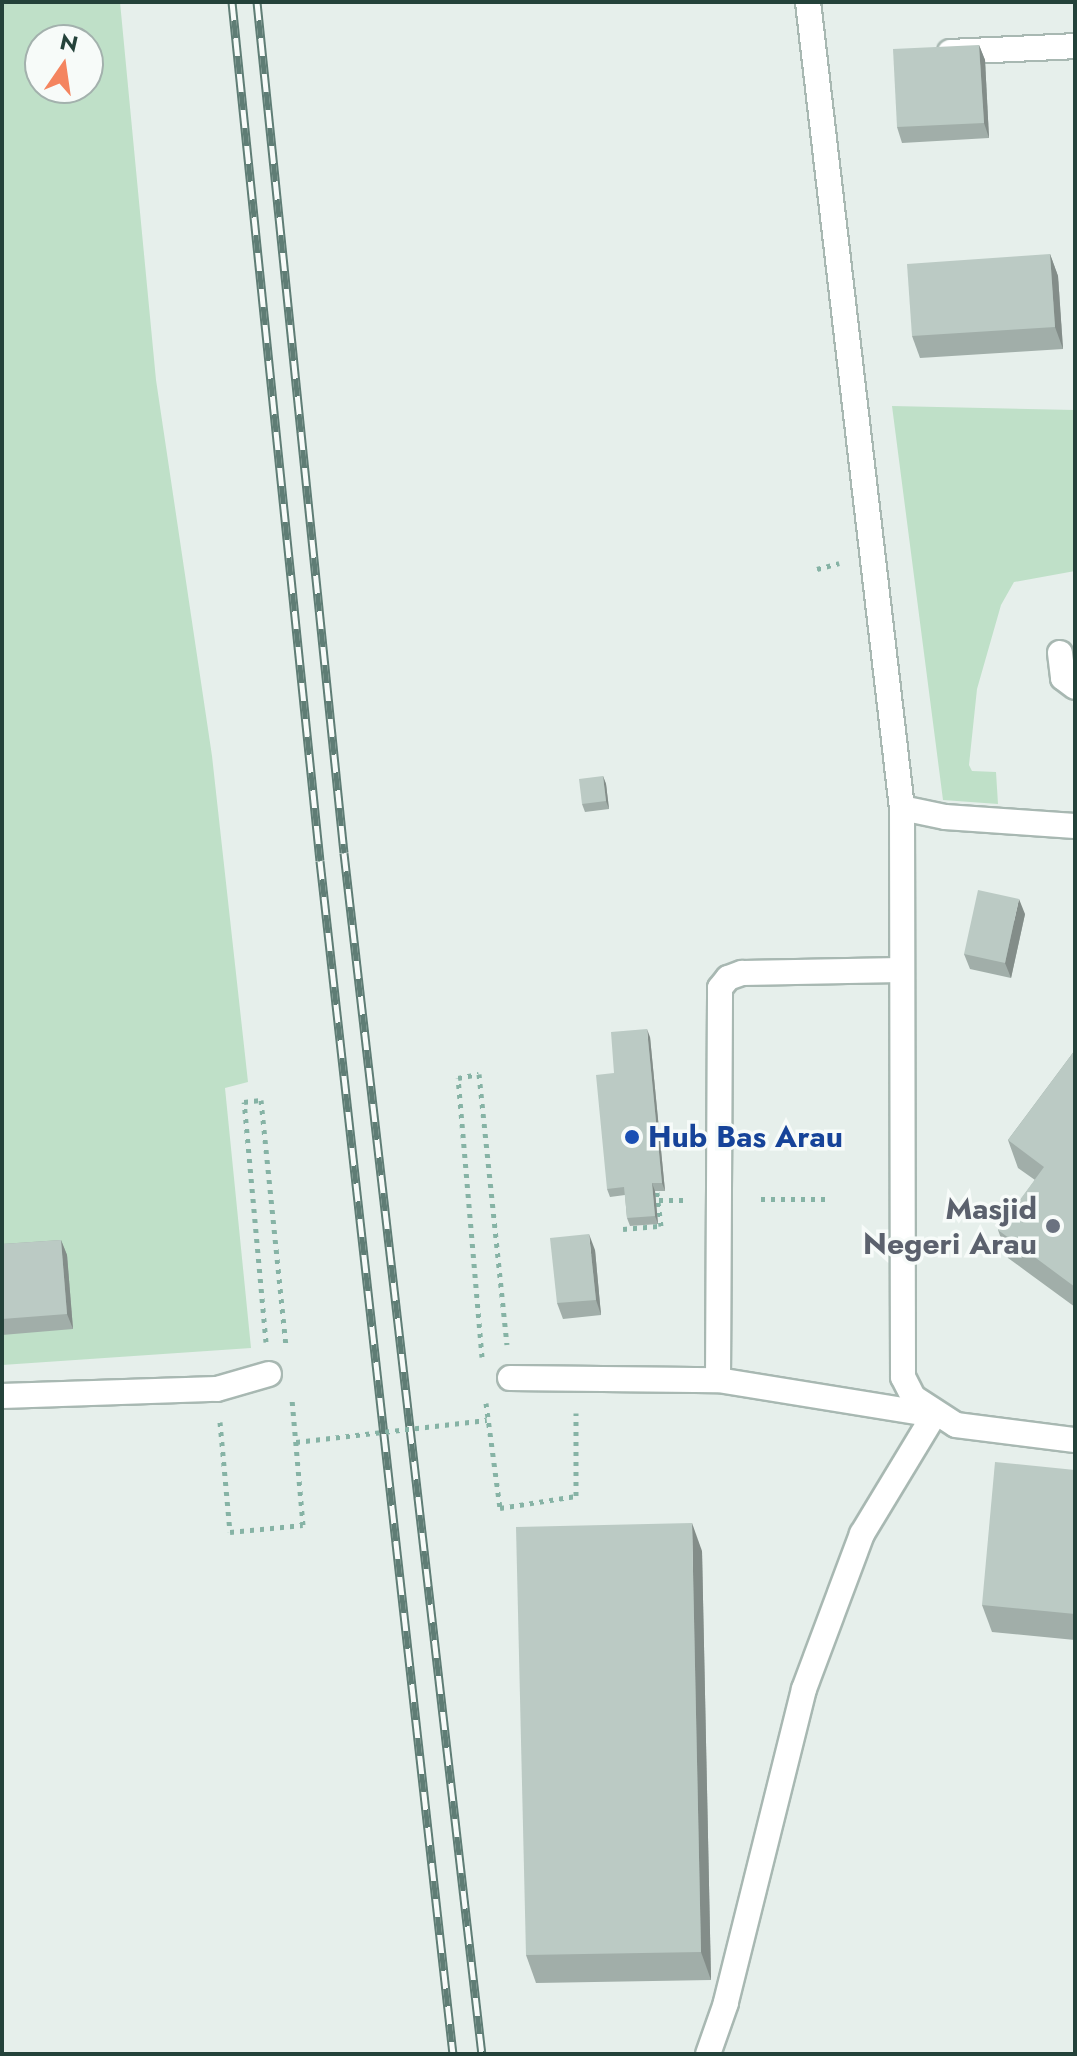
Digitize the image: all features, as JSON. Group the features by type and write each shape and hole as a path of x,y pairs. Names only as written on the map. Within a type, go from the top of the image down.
{"street":[{"path":"808,2 902,808 899,1342 908,1387 934,1415"},
{"path":"931,53 1075,46"},
{"path":"1060,653 1063,678 1075,687"},
{"path":"902,808 945,817 1075,826"},
{"path":"718,1380 720,988 742,973 901,970"},
{"path":"2,1396 217,1389 269,1374"},
{"path":"510,1378 718,1380 934,1415 978,1429 1075,1440"},
{"path":"708,2054 726,2003 804,1689 862,1534 934,1415"}],"path":[{"path":"483,1373 458,1078 479,1074 510,1378"},
{"path":"269,1374 244,1102 261,1100 287,1349"},
{"path":"623,1229 661,1226 657,1191"},
{"path":"761,1199 829,1199"},
{"path":"659,1200 684,1200"},
{"path":"485,1389 500,1508 576,1496 575,1377"},
{"path":"217,1389 230,1532 303,1525 291,1395"},
{"path":"296,1442 487,1420"}],"green space":[{"path":"2,2 120,2 156,380 212,756 248,1082 225,1088 251,1348 2,1365"},
{"path":"892,406 1075,410 1075,571 1014,582 1001,605 977,689 969,765 972,771 996,772 998,804 943,800"}],"building":[{"path":"979,45 984,123 897,127 893,49"},
{"path":"1050,254 1055,327 912,336 907,264"},
{"path":"603,776 606,801 582,804 579,779"},
{"path":"978,890 1019,899 1005,963 964,954"},
{"name":"Hub Bas Arau","path":"647,1029 662,1183 652,1183 655,1216 627,1218 624,1187 607,1189 596,1075 614,1073 611,1032"},
{"name":"Masjid Negeri Arau","path":"1075,1050 1075,1287 998,1230 1044,1167 1008,1140"},
{"path":"589,1234 596,1300 557,1303 550,1238"},
{"path":"61,1240 67,1314 2,1319 2,1244"},
{"path":"995,1462 1075,1470 1075,1614 982,1605"},
{"path":"692,1523 701,1952 526,1955 516,1527"}],"railway":[{"path":"232,2 320,861 453,2054"},
{"path":"257,2 344,853 482,2054"}],"place":[{"name":"Hub Bas Arau","path":"632,1137"},
{"name":"Masjid Negeri Arau","path":"1053,1226"}]}
